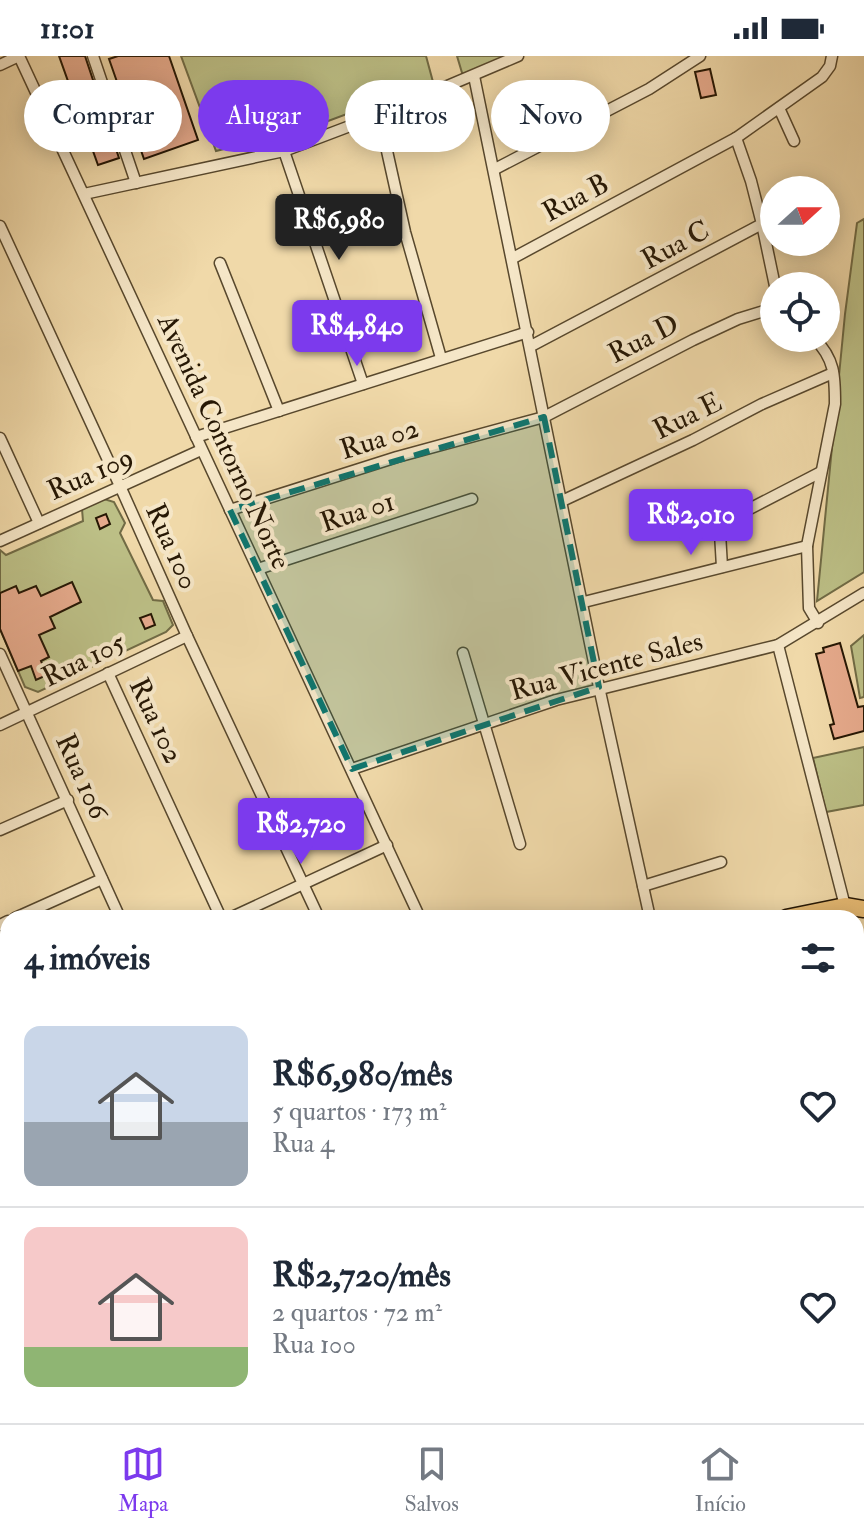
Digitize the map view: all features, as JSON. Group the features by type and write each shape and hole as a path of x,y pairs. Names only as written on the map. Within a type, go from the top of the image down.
{"main road":[{"path":"826,910 845,906 864,909"}],"street":[{"path":"0,65 19,56"},
{"name":"Avenida Contorno Norte","path":"19,56 416,910"},
{"path":"93,56 136,183"},
{"path":"464,80 518,56"},
{"path":"495,169 623,103 700,56"},
{"name":"Rua B","path":"513,258 736,138 822,77 830,66 832,56"},
{"path":"474,76 599,687 648,910"},
{"path":"779,108 794,141"},
{"path":"736,138 760,216"},
{"path":"84,194 279,152"},
{"path":"284,152 363,384"},
{"path":"387,152 405,232 441,358"},
{"name":"Rua C","path":"531,346 760,225"},
{"name":"Rua 100","path":"0,226 315,910"},
{"path":"220,263 279,411"},
{"name":"Rua D","path":"544,417 693,340 760,312"},
{"path":"196,437 528,332"},
{"path":"818,623 809,608 807,546 835,404 831,359 825,352"},
{"name":"Rua E","path":"562,501 782,394 833,373"},
{"name":"Rua 02","path":"230,510 397,457 544,417"},
{"path":"0,438 39,523"},
{"name":"Rua 109","path":"0,541 201,450"},
{"path":"722,567 720,533 730,519 821,472"},
{"name":"Rua 01","path":"258,569 472,499"},
{"path":"584,602 807,546"},
{"name":"Rua Vicente Sales","path":"352,769 599,687 778,645 864,593"},
{"name":"Rua 105","path":"0,725 187,636"},
{"path":"778,645 845,906"},
{"path":"463,653 520,844"},
{"name":"Rua 106","path":"0,654 116,910"},
{"name":"Rua 102","path":"108,673 217,910"},
{"path":"0,830 68,800"},
{"path":"247,910 387,845"},
{"path":"643,886 721,862"},
{"path":"33,910 102,879"}],"highlighted area":[{"path":"544,417 599,687 352,769 230,510"}],"green space":[{"path":"181,56 426,56 432,80 345,80 345,115 329,121 329,80 198,80 198,102"},
{"path":"457,56 506,56 463,76"},
{"path":"864,219 864,572 817,601 845,314 857,223"},
{"path":"104,499 114,502 125,523 120,533 153,600 163,601 173,625 166,632 38,692 25,687 0,629 0,550 6,555 83,521 82,509"},
{"path":"864,635 864,697 860,698 851,646"},
{"path":"864,747 864,805 826,812 813,758"}],"building":[{"path":"59,56 85,56 93,80 68,80"},
{"path":"118,56 169,56 177,80 116,80 109,59"},
{"path":"710,69 716,95 701,98 695,72"},
{"path":"182,94 198,140 182,146"},
{"path":"93,152 117,152 119,158 98,165"},
{"path":"142,152 164,152 144,159"},
{"path":"106,514 110,524 100,529 96,518"},
{"path":"72,582 81,602 50,617 55,628 39,635 49,657 41,661 47,675 36,680 31,666 18,671 0,629 0,593 16,586 19,593 36,586 41,596"},
{"path":"151,614 155,625 145,629 140,618"},
{"path":"840,643 858,707 864,706 864,731 834,739 830,725 834,724 816,654 824,652 823,648"}]}
